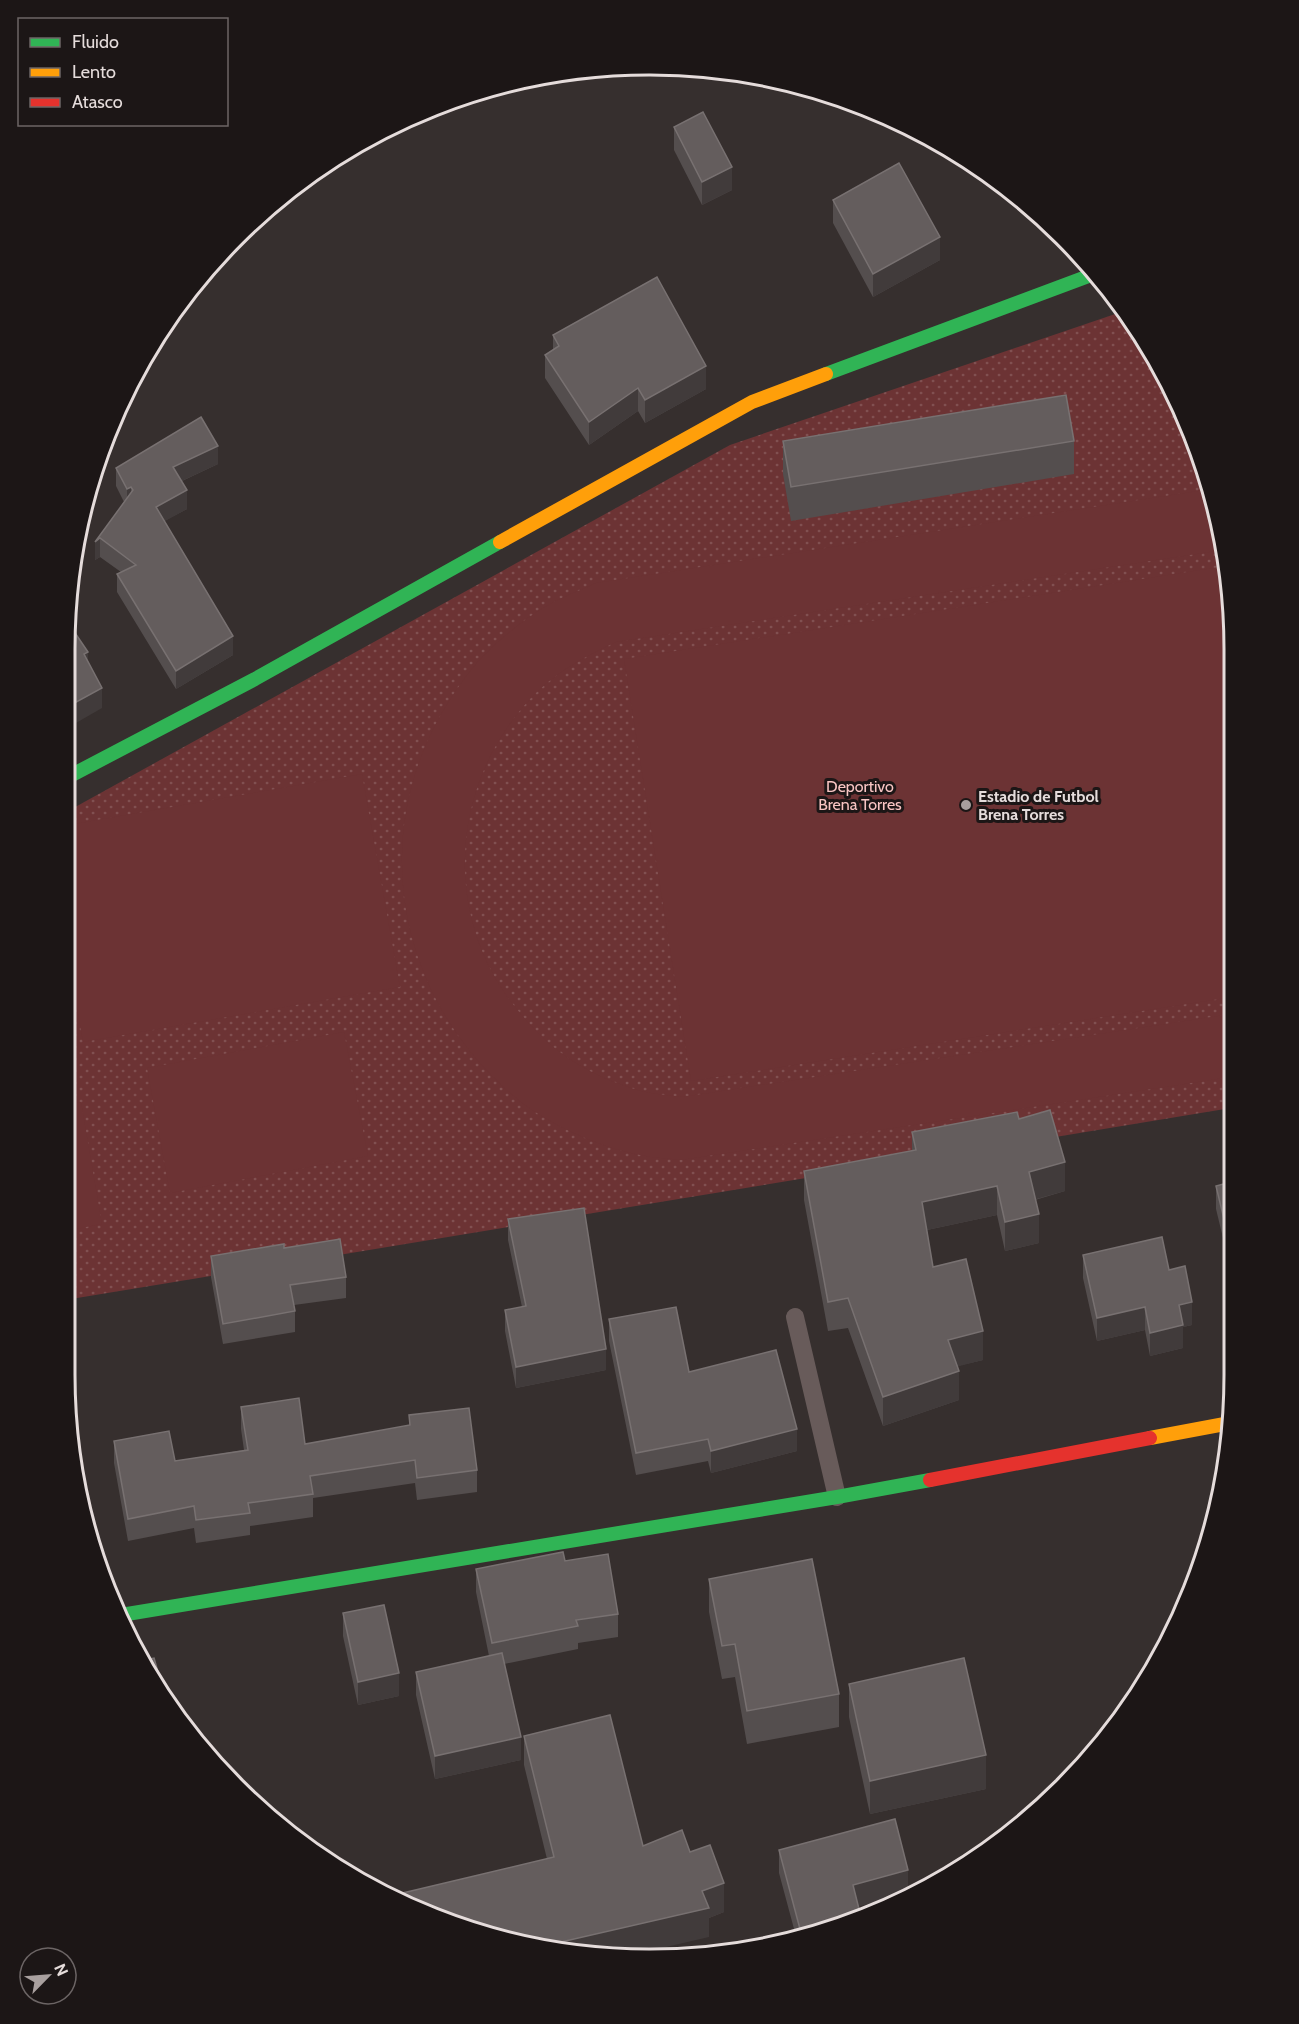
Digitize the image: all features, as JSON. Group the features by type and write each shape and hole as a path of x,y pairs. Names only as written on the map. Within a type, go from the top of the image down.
{"street":[{"path":"75,773 255,679 752,402 1086,277"},
{"path":"128,1614 837,1497 1222,1425"}],"lane":[{"path":"795,1317 837,1497"}],"green space":[{"name":"Deportivo Brena Torres","path":"1115,314 1147,362 1165,395 1194,465 1213,537 1219,575 1224,650 1224,1109 75,1298 75,807 730,445"},
{"path":"1201,491 1215,551 616,642 586,657 557,675 539,690 510,723 488,760 473,800 466,842 466,884 473,925 489,965 512,1003 534,1029 578,1065 609,1080 641,1091 682,1097 1224,1015 1224,1078 681,1160 640,1155 586,1138 544,1118 521,1102 480,1063 448,1020 423,972 408,921 402,868 406,815 419,762 443,711 468,674 491,648 532,615 596,583"},
{"path":"1218,567 1223,612 1224,650 1224,998 691,1081 624,659"},
{"path":"362,774 400,987 83,1042 75,998 75,824"},
{"path":"344,1032 368,1156 170,1193 147,1068"},
{"path":"81,1102 102,1224 75,1229 75,1103"}],"building":[{"path":"703,112 732,167 702,182 674,127"},
{"path":"899,163 940,237 873,274 833,200"},
{"path":"657,277 706,366 645,400 638,388 589,422 545,355 559,346 553,335"},
{"path":"1066,395 1074,441 791,487 783,441"},
{"path":"201,417 218,446 173,467 187,490 156,507 233,636 176,671 117,574 136,565 100,538 95,542 133,490 131,487 127,489 116,468"},
{"path":"75,633 88,652 84,654 102,688 75,703"},
{"path":"1050,1110 1065,1162 1029,1172 1039,1214 1005,1222 997,1186 922,1202 933,1267 966,1259 983,1331 948,1340 959,1371 883,1397 848,1298 828,1302 804,1171 916,1150 912,1132 1017,1112 1019,1119"},
{"path":"1224,1184 1224,1219 1216,1186"},
{"path":"584,1208 606,1349 516,1367 505,1310 526,1306 508,1219"},
{"path":"1162,1237 1169,1270 1185,1266 1192,1302 1179,1305 1183,1325 1150,1333 1145,1307 1097,1318 1083,1255"},
{"path":"340,1239 346,1277 290,1285 295,1311 223,1324 211,1256 284,1244 284,1248"},
{"path":"676,1307 689,1372 776,1350 797,1429 711,1451 708,1439 636,1453 609,1319"},
{"path":"299,1398 305,1444 410,1425 409,1415 469,1408 477,1470 417,1478 415,1460 310,1476 313,1494 248,1503 250,1513 196,1520 194,1506 128,1519 114,1441 169,1431 175,1461 248,1450 241,1407"},
{"path":"563,1552 565,1561 608,1554 618,1614 576,1620 578,1626 492,1643 476,1569"},
{"path":"812,1559 839,1694 747,1711 735,1644 722,1646 709,1579"},
{"path":"384,1605 399,1673 358,1682 343,1613"},
{"path":"502,1653 521,1737 435,1756 416,1672"},
{"path":"154,1658 158,1671 152,1662 150,1659"},
{"path":"964,1658 986,1755 870,1781 849,1684"},
{"path":"610,1715 643,1846 682,1830 690,1852 710,1845 724,1883 702,1891 709,1908 562,1942 537,1938 465,1919 402,1893 554,1857 524,1736"},
{"path":"895,1819 908,1870 853,1885 859,1909 800,1928 779,1850"}],"traffic: fast":[{"path":"826,374 1086,277"},
{"path":"75,773 255,679 500,542"},
{"path":"128,1614 930,1480"}],"traffic: slow":[{"path":"500,542 752,402 826,374"},
{"path":"1150,1438 1222,1425"}],"traffic: jam":[{"path":"930,1480 1150,1438"}],"place":[{"name":"Estadio de Futbol Brena Torres","path":"966,805"}]}
